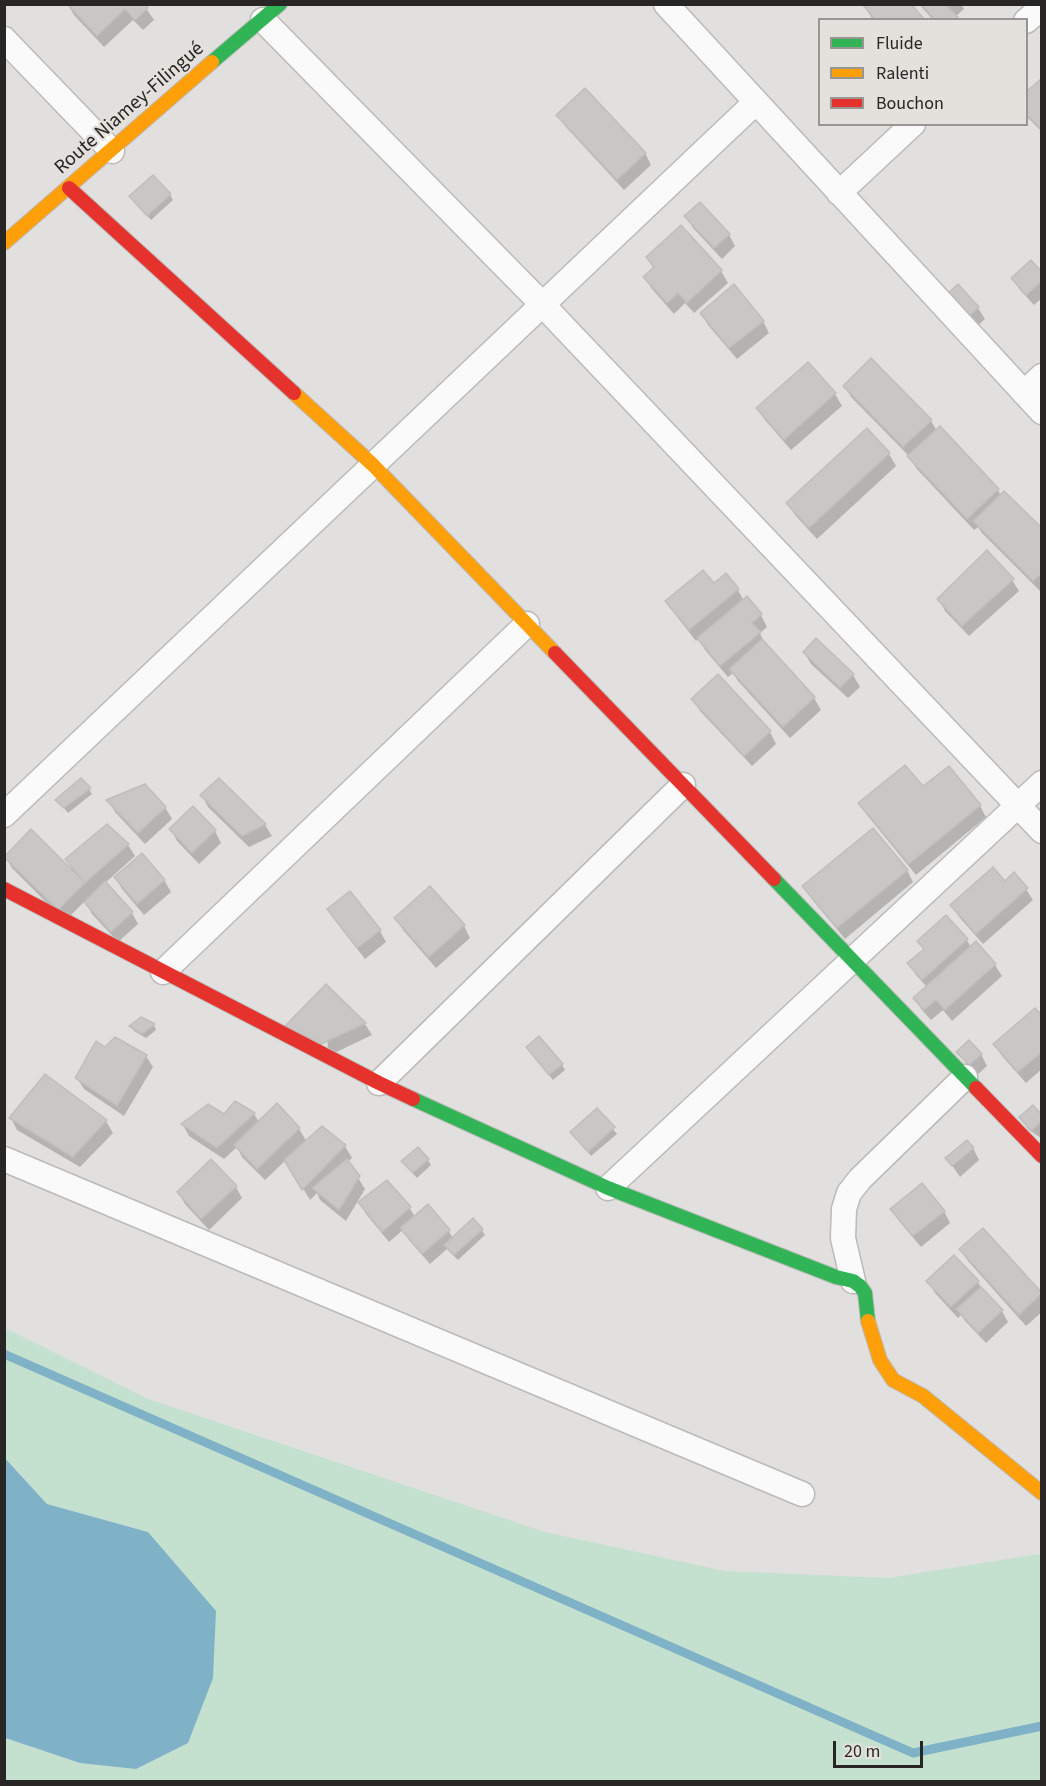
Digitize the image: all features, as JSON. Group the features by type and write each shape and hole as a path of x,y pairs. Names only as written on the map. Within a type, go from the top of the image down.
{"street":[{"path":"666,4 1041,412"},
{"path":"1028,19 1041,7"},
{"path":"272,12 542,304 1041,831"},
{"name":"Route Niamey-Filingué","path":"4,243 272,12"},
{"path":"4,39 112,151"},
{"path":"4,815 756,102"},
{"path":"839,193 912,126"},
{"path":"69,188 373,465 1041,1156"},
{"path":"1024,393 1041,376"},
{"path":"163,972 527,624"},
{"path":"608,1188 1041,783"},
{"path":"379,1083 683,785"},
{"path":"4,889 379,1083 608,1188 836,1277 853,1281 865,1293 869,1326 880,1360 893,1380 923,1396 1041,1493"},
{"path":"853,1281 843,1238 844,1209 849,1193 860,1179 965,1077"},
{"path":"4,1160 802,1494"}],"green space":[{"path":"5,1328 148,1399 545,1532 725,1571 889,1578 1038,1554 1041,1556 1041,1781 5,1782 4,1738 80,1763 148,1532 47,1504 5,1457"}],"water":[{"path":"4,1457 47,1504 148,1532 216,1611 213,1678 188,1743 136,1769 80,1763 5,1738"}],"building":[{"path":"67,4 145,4 148,8 135,20 125,9 97,36"},
{"path":"862,4 911,4 923,18 874,18"},
{"path":"921,4 950,4 948,7 958,17 957,18 933,18"},
{"path":"1042,78 1042,130 1028,116 1028,90"},
{"path":"585,88 646,153 617,180 556,115"},
{"path":"153,175 171,194 147,216 129,196"},
{"path":"700,202 730,234 714,248 684,216"},
{"path":"681,225 722,270 687,303 678,293 667,303 643,277 654,267 646,257"},
{"path":"1031,260 1042,272 1042,281 1026,295 1011,278"},
{"path":"734,284 764,321 729,348 700,313"},
{"path":"958,284 979,307 967,318 946,295"},
{"path":"871,358 932,420 903,447 843,386"},
{"path":"808,362 836,393 784,440 756,408"},
{"path":"940,426 999,489 967,519 907,456"},
{"path":"867,428 890,453 809,528 786,503"},
{"path":"1004,491 1042,528 1042,573 1033,581 973,521"},
{"path":"987,550 1014,579 962,626 937,599"},
{"path":"703,570 714,583 726,573 739,589 689,630 665,601"},
{"path":"747,596 762,614 752,623 761,632 720,666 697,638"},
{"path":"816,638 854,674 840,688 803,652"},
{"path":"762,639 815,697 783,727 729,669"},
{"path":"718,674 771,731 744,756 691,699"},
{"path":"905,765 923,786 949,766 981,805 909,864 858,803"},
{"path":"81,778 91,788 64,808 55,800"},
{"path":"219,778 266,824 242,836 200,795"},
{"path":"145,784 166,807 138,833 106,800"},
{"path":"193,806 216,830 192,853 169,829"},
{"path":"107,824 129,844 85,883 65,859"},
{"path":"873,828 908,870 837,928 802,886"},
{"path":"31,829 85,883 58,910 4,857"},
{"path":"142,853 165,880 137,904 114,877"},
{"path":"993,867 1005,881 1014,872 1028,888 976,934 950,905"},
{"path":"105,881 133,912 111,932 84,902"},
{"path":"430,886 465,925 429,957 394,918"},
{"path":"350,891 381,930 357,948 327,909"},
{"path":"946,915 968,939 922,980 907,963 924,949 917,941"},
{"path":"976,941 996,964 945,1010 936,1000 924,1010 913,998"},
{"path":"326,984 366,1023 321,1044 285,1026"},
{"path":"1035,1008 1042,1015 1042,1052 1018,1072 993,1044"},
{"path":"141,1017 155,1024 142,1034 129,1026"},
{"path":"539,1036 563,1064 549,1075 526,1047"},
{"path":"115,1037 147,1055 117,1106 75,1078 96,1041 105,1047"},
{"path":"969,1040 982,1054 969,1065 956,1052"},
{"path":"45,1074 107,1120 73,1157 9,1118"},
{"path":"235,1101 255,1113 217,1148 181,1124 208,1104 224,1114"},
{"path":"277,1103 300,1128 257,1169 234,1145"},
{"path":"1033,1105 1042,1115 1042,1121 1031,1131 1019,1117"},
{"path":"597,1108 615,1127 588,1152 570,1132"},
{"path":"322,1126 346,1145 302,1190 284,1160"},
{"path":"967,1140 974,1148 952,1166 945,1158"},
{"path":"418,1147 429,1159 413,1173 401,1161"},
{"path":"211,1159 237,1186 201,1219 177,1192"},
{"path":"347,1159 360,1176 339,1210 312,1188"},
{"path":"387,1180 411,1207 382,1232 358,1202"},
{"path":"922,1183 945,1211 913,1236 890,1209"},
{"path":"428,1204 450,1230 422,1254 400,1228"},
{"path":"473,1218 483,1229 454,1255 444,1245"},
{"path":"983,1228 1042,1293 1019,1315 959,1249"},
{"path":"954,1255 979,1281 951,1307 926,1281"},
{"path":"981,1287 1003,1310 978,1333 956,1309"}],"waterway":[{"path":"4,1354 913,1753 1042,1726"}],"traffic: fast":[{"path":"212,62 280,4"},
{"path":"774,879 976,1088"},
{"path":"413,1099 608,1188 836,1277 853,1281 865,1293 868,1321"}],"traffic: slow":[{"path":"4,243 212,62"},
{"path":"294,393 373,465 555,653"},
{"path":"868,1321 880,1360 893,1380 923,1396 1042,1493"}],"traffic: jam":[{"path":"69,188 294,393"},
{"path":"555,653 774,879"},
{"path":"4,889 413,1099"},
{"path":"976,1088 1042,1156"}]}
